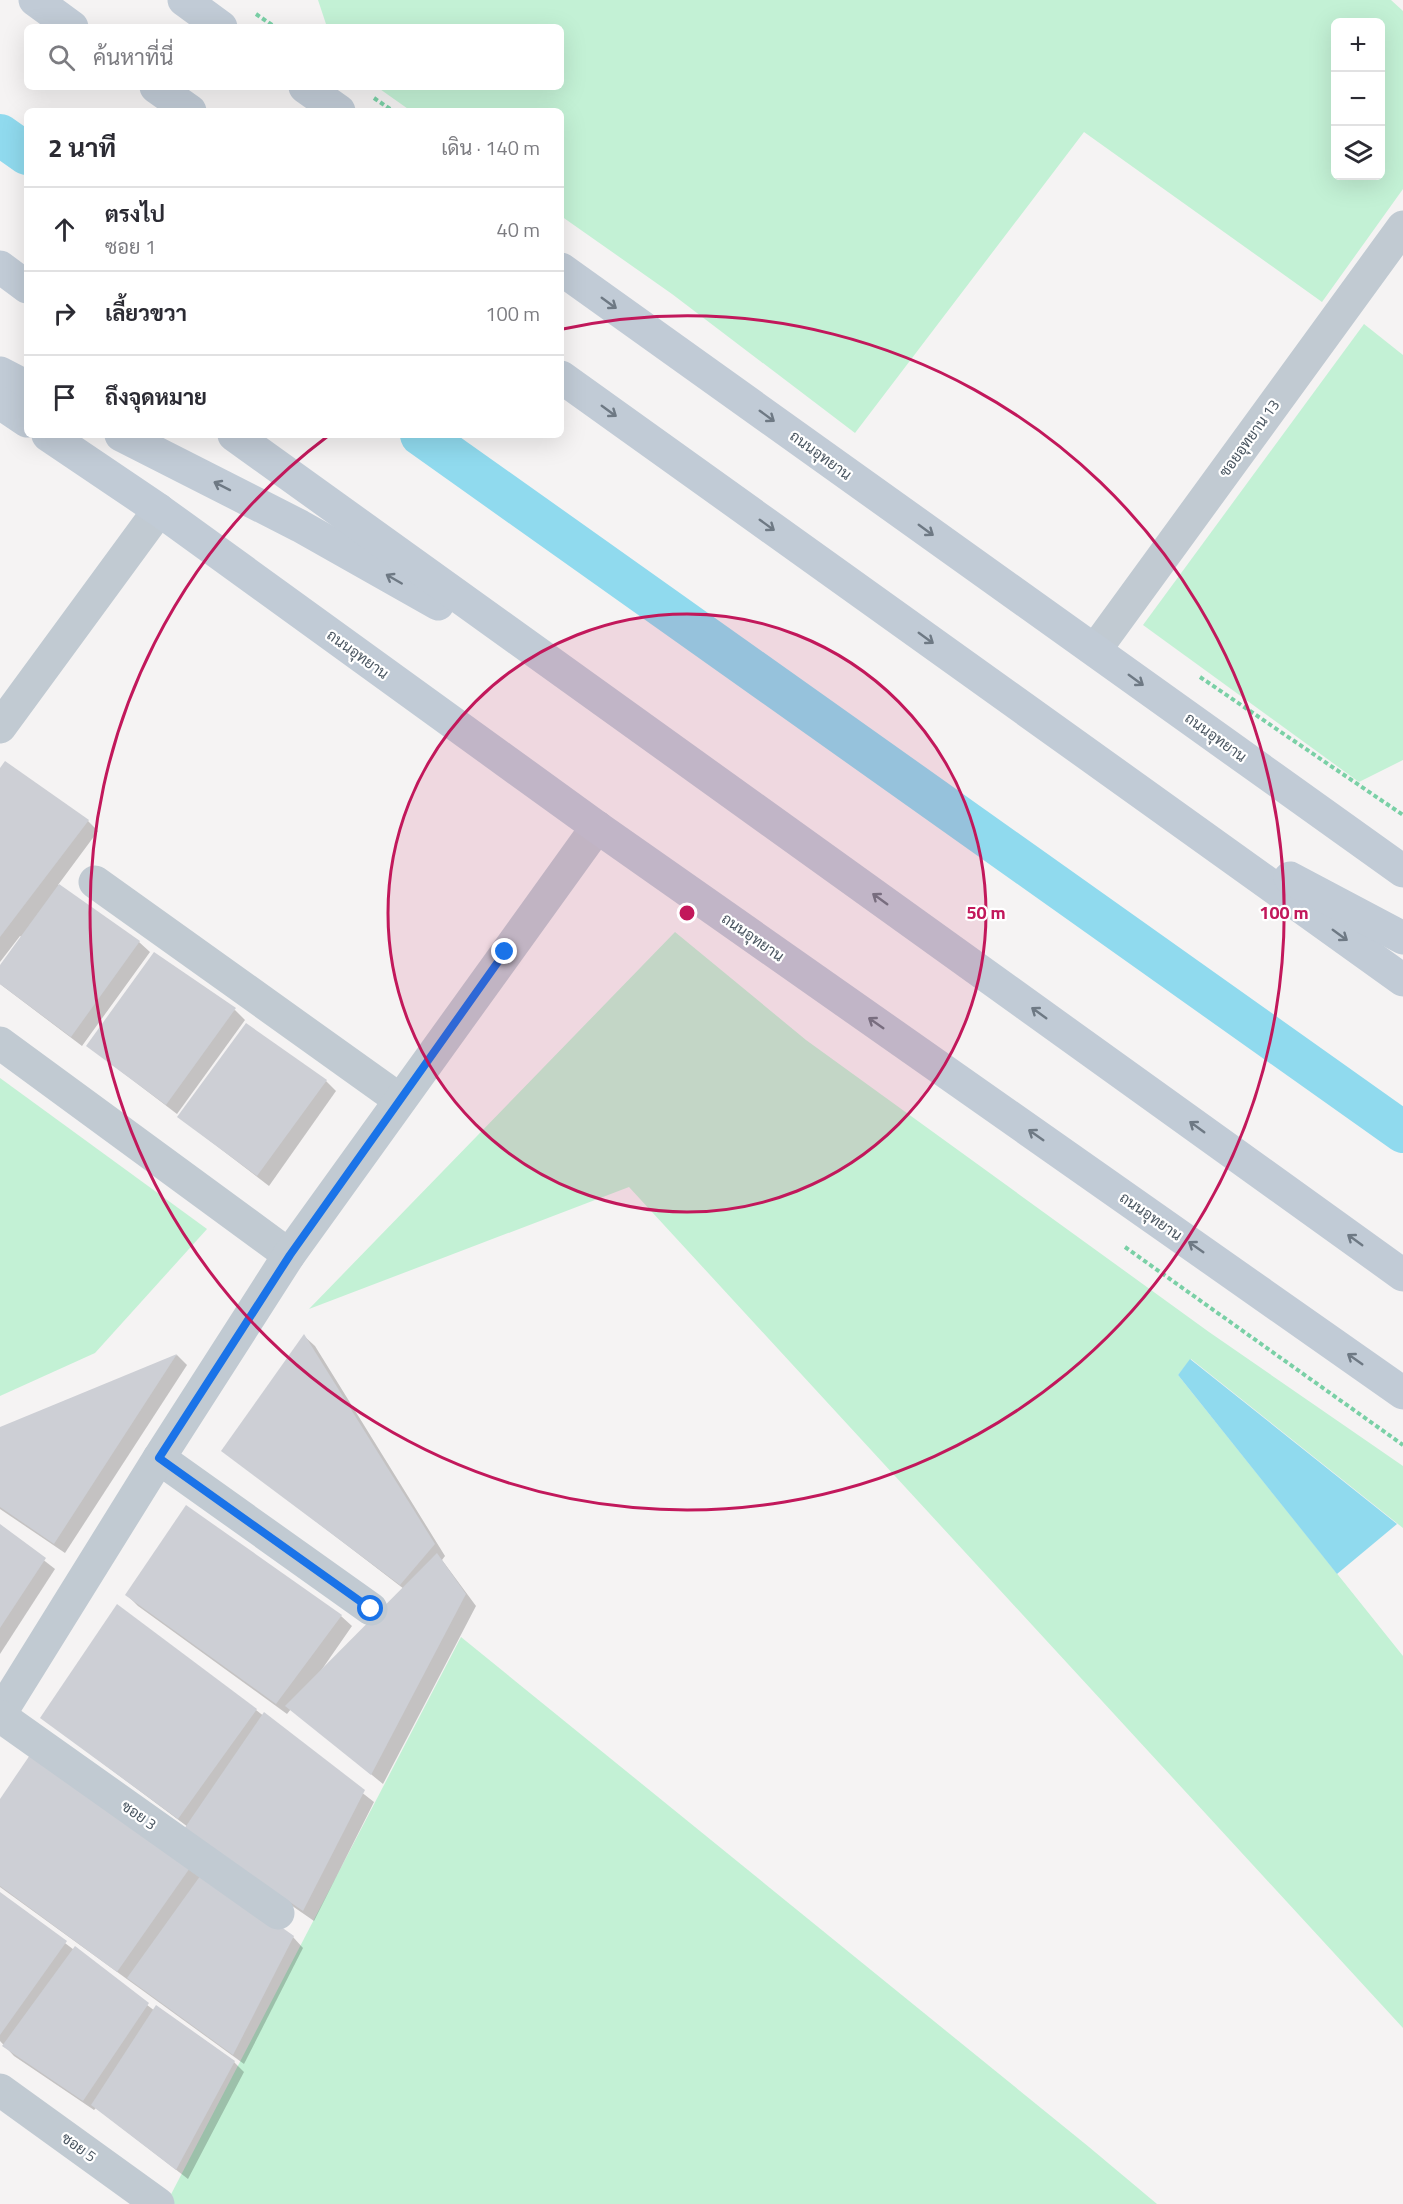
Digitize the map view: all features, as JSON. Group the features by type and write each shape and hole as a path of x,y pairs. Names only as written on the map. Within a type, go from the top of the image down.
{"main road":[{"path":"34,0 68,24"},
{"path":"193,3 218,24"},
{"path":"160,90 186,108"},
{"path":"309,90 335,108"},
{"path":"0,267 24,285"},
{"name":"ถนนอุทยาน","path":"564,271 1403,871"},
{"path":"0,373 24,385"},
{"path":"564,379 1403,980"},
{"path":"0,402 24,419"},
{"name":"ถนนอุทยาน","path":"52,438 159,510 597,827 1403,1393"},
{"path":"128,438 300,526 591,691"},
{"path":"238,438 1403,1275"},
{"path":"1101,764 1297,882 1403,938"}],"street":[{"name":"ซอยอุทยาน 13","path":"1095,650 1403,226"},
{"path":"0,727 159,510"},
{"path":"0,1715 159,1458 290,1255 597,827"},
{"path":"95,882 400,1100"},
{"path":"0,1043 290,1255"},
{"path":"159,1458 371,1609"},
{"name":"ซอย 3","path":"0,1715 278,1913"},
{"name":"ซอย 5","path":"0,2090 158,2204"}],"green space":[{"path":"318,0 1391,0 1403,11 1403,189 1322,302 1084,132 855,433 672,294 564,218 564,108 407,108 381,90 564,90 564,24 326,24"},
{"path":"1364,324 1403,355 1403,760 1359,782 1143,625"},
{"path":"675,932 806,1040 1209,1332 1403,1466 1403,1528 1191,1359 1178,1375 1403,1656 1403,2028 629,1187 309,1309"},
{"path":"0,1078 207,1229 95,1353 0,1396"},
{"path":"461,1637 1089,2147 1157,2204 166,2204"}],"water":[{"path":"1190,1359 1397,1524 1337,1574 1178,1375"}],"building":[{"path":"5,761 89,820 0,937 0,768"},
{"path":"59,884 140,941 71,1037 0,984 0,965"},
{"path":"154,952 236,1008 166,1105 86,1046"},
{"path":"246,1023 327,1080 257,1176 177,1117"},
{"path":"304,1334 435,1544 400,1585 221,1451"},
{"path":"177,1354 54,1544 0,1507 0,1427"},
{"path":"186,1505 342,1615 276,1704 125,1595"},
{"path":"0,1524 46,1558 0,1628"},
{"path":"437,1553 466,1594 371,1775 285,1706"},
{"path":"117,1604 257,1709 178,1819 40,1718"},
{"path":"264,1712 365,1790 303,1911 184,1829"},
{"path":"32,1752 192,1865 117,1972 0,1886 0,1799"},
{"path":"203,1872 294,1936 233,2055 127,1978"},
{"path":"0,1892 67,1941 0,2035"},
{"path":"75,1946 149,2003 83,2101 2,2046"},
{"path":"156,2005 235,2061 176,2170 91,2105"}],"waterway":[{"path":"0,135 24,152"},
{"path":"425,438 1403,1132"}],"route":[{"path":"371,1609 159,1458 290,1255 505,952"}]}
